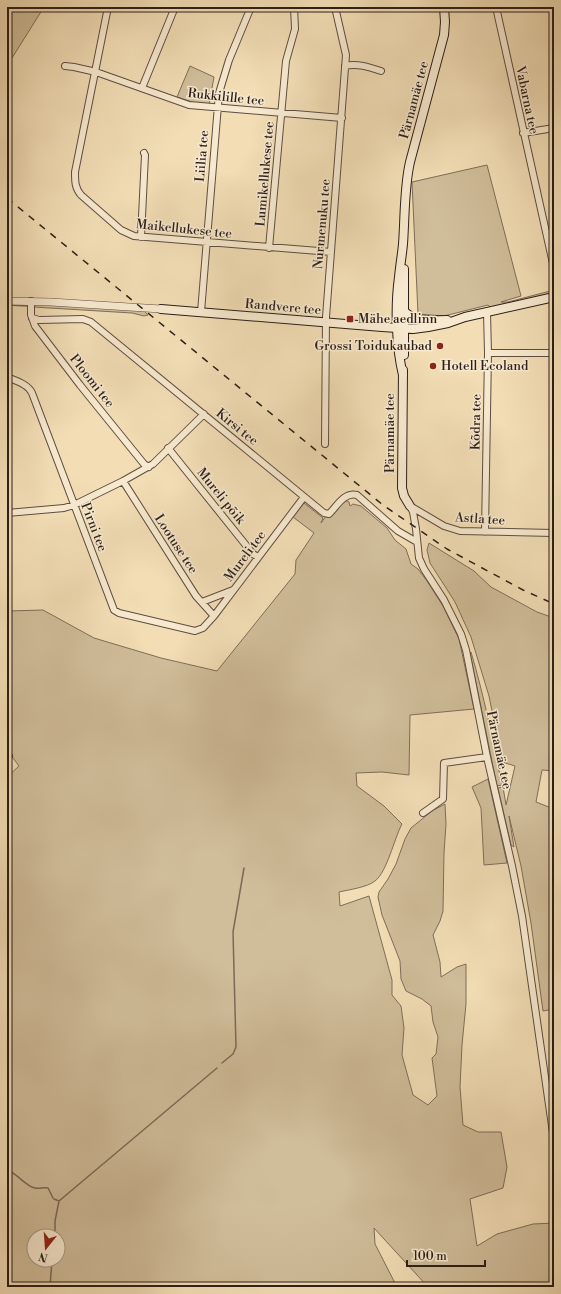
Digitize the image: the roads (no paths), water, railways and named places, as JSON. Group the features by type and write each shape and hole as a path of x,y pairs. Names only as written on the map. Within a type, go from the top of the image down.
{"main road":[{"name":"Pärnamäe tee","path":"410,506 404,496 402,488 402,375 398,279 403,248 409,167 444,35 444,7"},
{"name":"Pärnamäe tee","path":"401,328 404,311 403,248"},
{"name":"Randvere tee","path":"161,309 401,328 428,327 448,323 487,312 554,297"},
{"path":"404,311 412,318 456,320"}],"street":[{"name":"Maikellukese tee","path":"108,7 96,72 74,172 76,190 121,230 134,236 331,252"},
{"path":"142,88 175,7"},
{"name":"Liilia tee","path":"201,312 219,93 226,66 251,7"},
{"name":"Lumikellukese tee","path":"269,248 286,61 295,29 294,7"},
{"name":"Nurmenuku tee","path":"325,444 326,323 346,55 335,7"},
{"name":"Vabarna tee","path":"496,7 554,268"},
{"path":"345,66 351,64 381,70"},
{"name":"Rukkilille tee","path":"65,66 74,66 96,72 182,104 281,114 342,118"},
{"path":"523,133 554,128"},
{"path":"141,237 144,152"},
{"name":"Randvere tee","path":"7,300 161,309"},
{"name":"Ploomi tee","path":"31,301 32,318 35,326 80,385 148,467"},
{"name":"Kõdra tee","path":"485,532 488,352 487,312"},
{"name":"Kirsi tee","path":"32,318 39,320 83,319 91,322 322,512 327,514 345,497 352,494 357,495 398,531 417,542"},
{"path":"488,352 554,353"},
{"name":"Pirni tee","path":"7,377 30,389 114,610 125,615 194,630 203,628"},
{"path":"7,513 64,508 74,505 123,481 148,467 204,414"},
{"name":"Mureli põik","path":"168,448 253,554 258,557"},
{"name":"Lootuse tee","path":"123,481 196,596 214,616"},
{"name":"Mureli tee","path":"203,628 214,616 304,497"},
{"name":"Astla tee","path":"410,506 453,530 466,532 554,533"},
{"name":"Pärnamäe tee","path":"410,506 413,512 416,529 418,558 444,600 461,634 466,650 487,757 522,916 554,1140"},
{"path":"553,588 554,540"},
{"path":"202,602 234,590"},
{"path":"423,812 443,799 444,763 487,757"}],"waterway":[{"path":"7,305 27,306"},
{"path":"222,1063 233,1054 236,1047 233,932 244,868"},
{"path":"59,1201 217,1068"},
{"path":"7,1170 32,1187 48,1188 53,1198"},
{"path":"54,1199 59,1201 55,1228"},
{"path":"50,1287 51,1268"}],"railway":[{"path":"7,198 383,505 447,549 523,590 554,604"}],"place":[{"name":"Mähe aedlinn","path":"350,319"},
{"name":"Grossi Toidukaubad","path":"440,346"},
{"name":"Hotell Ecoland","path":"433,366"}]}
